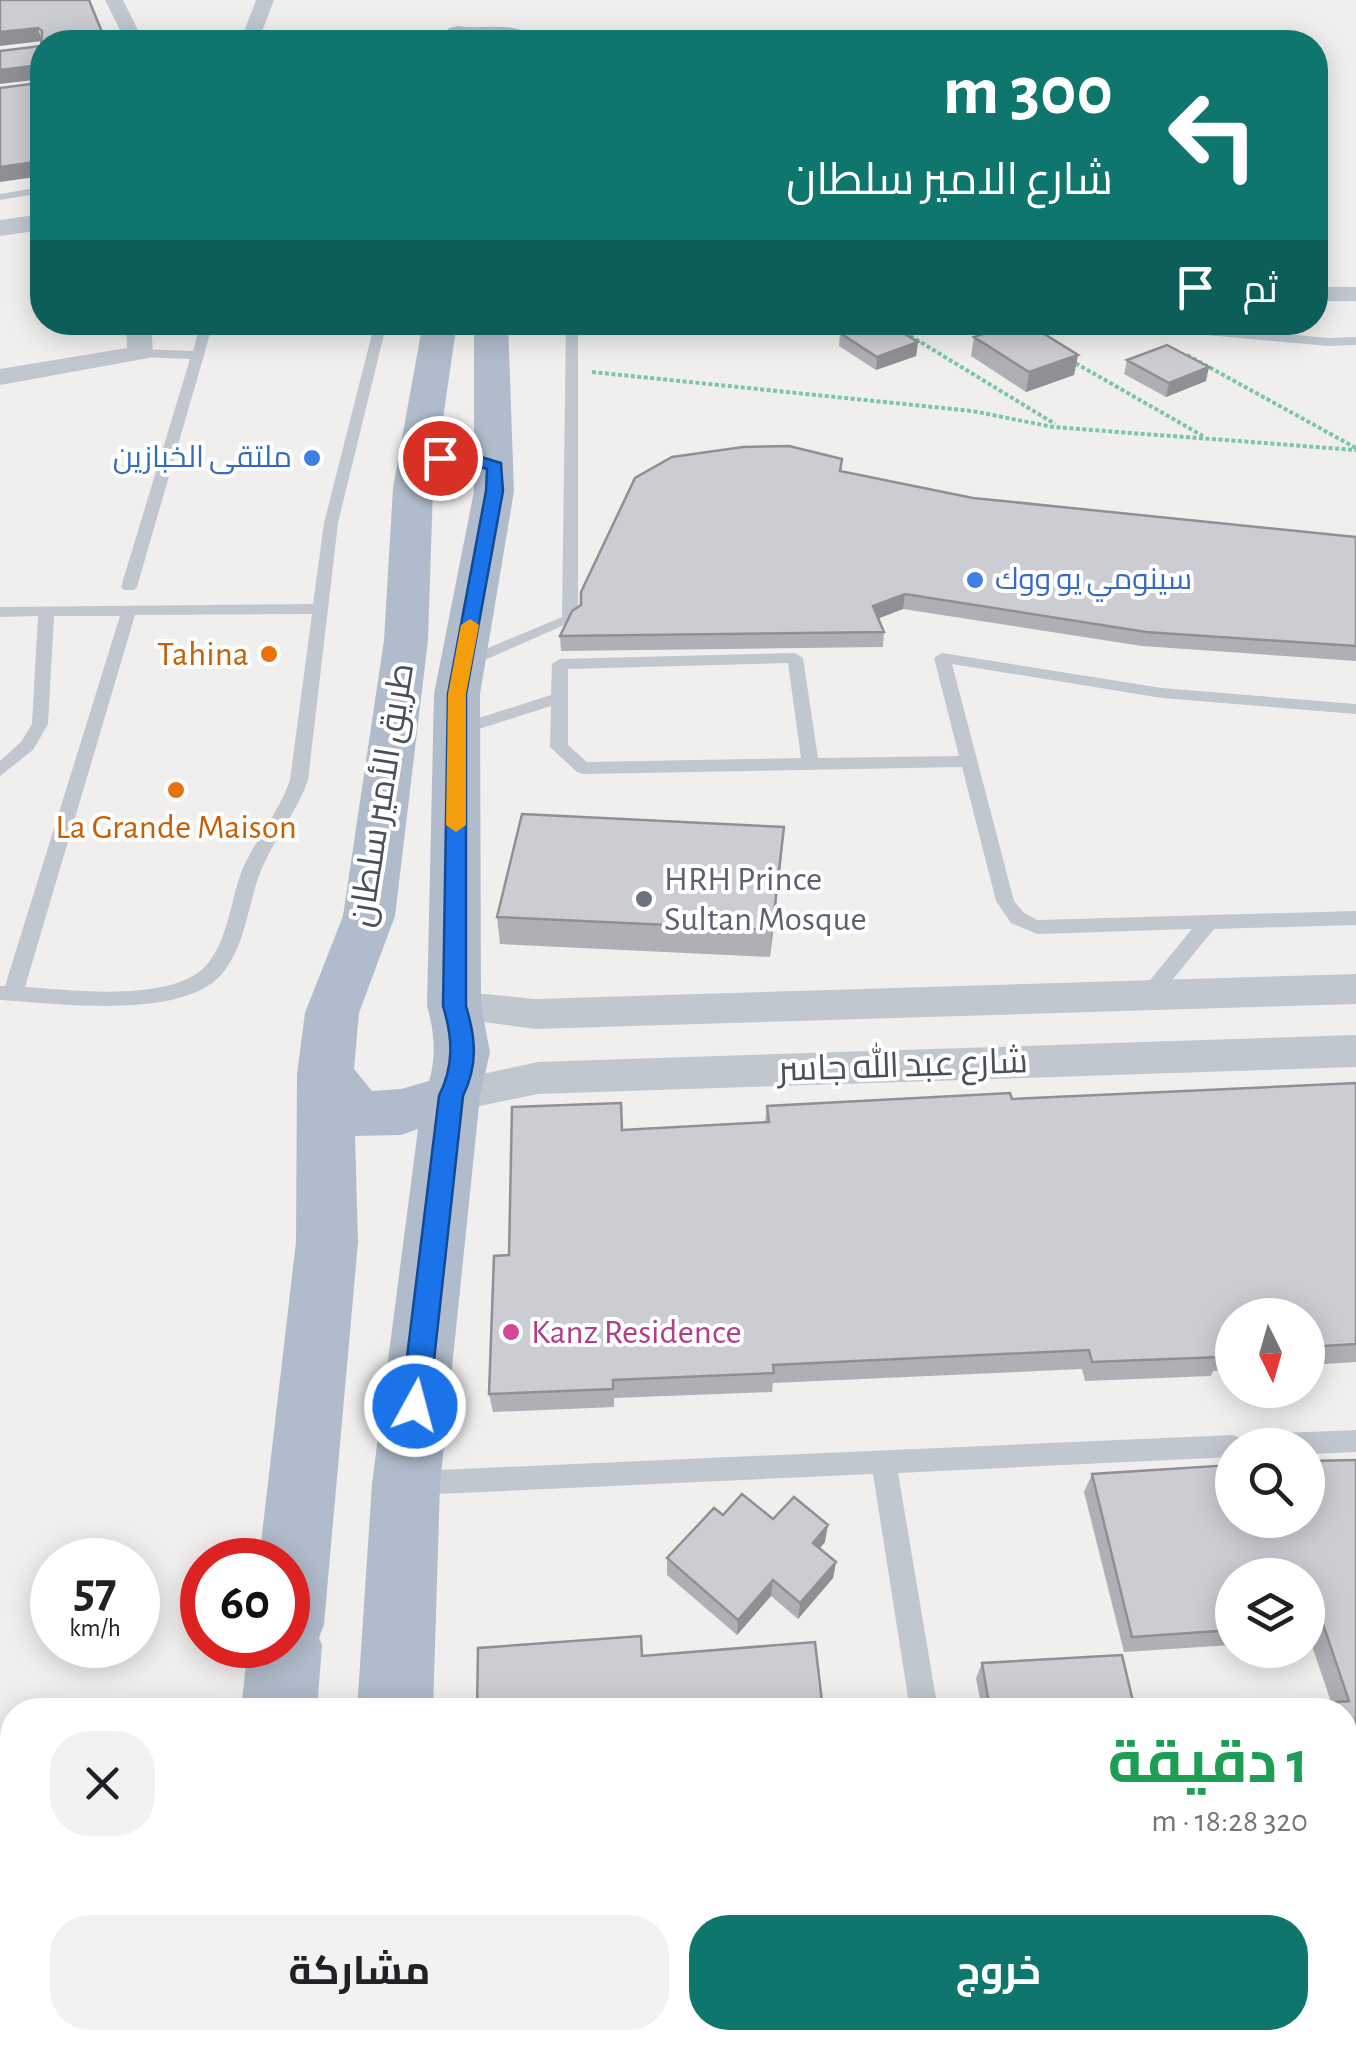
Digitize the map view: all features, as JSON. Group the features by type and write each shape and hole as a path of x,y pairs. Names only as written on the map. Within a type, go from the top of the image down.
{"main road":[{"name":"طريق الأمير سلطان","path":"297,1538 327,1242 325,1074 332,1013 369,916 406,640 414,477 438,335"},
{"name":"طريق الأمير سلطان","path":"396,1698 406,1484 451,1096 463,1072 462,1032 454,1006 457,694 495,478 492,335"},
{"path":"414,477 438,498 471,498 495,478"},
{"path":"325,1074 358,1114 401,1112 451,1096"},
{"path":"279,1698 283,1668"}],"street":[{"path":"114,0 124,30"},
{"path":"253,30 265,0"},
{"path":"0,212 30,208"},
{"path":"0,228 30,224"},
{"path":"1328,297 1354,302"},
{"path":"1328,310 1354,302"},
{"path":"0,377 140,353 139,335"},
{"name":"شارع عبد الله جاسر","path":"454,1006 535,1014 1356,990"},
{"name":"شارع عبد الله جاسر","path":"451,1096 538,1078 1356,1051"}],"lane":[{"path":"0,198 30,192"},
{"path":"130,588 203,335"},
{"path":"129,611 6,993 163,996 199,986 217,968 251,870 265,840 291,808 299,780 331,522 378,335"},
{"path":"463,664 570,619 572,335"},
{"path":"1251,335 1356,341"},
{"path":"140,353 198,354"},
{"path":"0,612 321,609"},
{"path":"0,770 27,746 40,724 46,612"},
{"path":"810,764 795,658 560,664 560,747 583,768 810,764 969,761"},
{"path":"1356,709 1162,694 942,658 1005,901 1013,915 1025,924 1037,927 1356,918"},
{"path":"457,730 560,698"},
{"path":"1148,996 1209,922"},
{"path":"1325,1442 1356,1441"},
{"path":"406,1484 1215,1447"},
{"path":"884,1462 922,1698"}],"path":[{"path":"910,335 1060,428"},
{"path":"1187,354 1356,449"},
{"path":"1070,360 1208,439"},
{"path":"572,372 617,372 972,410 1060,428 1356,449"}],"building":[{"path":"0,0 89,0 101,30 38,28 0,32"},
{"path":"30,47 30,66 0,70 0,51"},
{"path":"30,84 30,163 0,167 0,88"},
{"path":"843,335 906,335 918,342 877,357"},
{"path":"1046,335 1078,355 1029,372 974,337"},
{"path":"1167,345 1209,367 1169,383 1127,360"},
{"name":"سينومي يو ووك","path":"789,446 842,459 840,471 973,498 1356,537 1356,646 1146,632 905,594 873,606 884,632 560,636 572,611 581,605 581,592 635,478 672,457 743,447"},
{"name":"HRH Prince Sultan Mosque","path":"522,814 784,827 772,930 497,917"},
{"path":"1356,1083 1356,1344 1325,1346 1325,1298 1215,1298 1215,1357 1092,1362 1089,1350 773,1365 774,1373 613,1380 613,1389 489,1394 494,1256 509,1255 512,1107 621,1103 622,1130 769,1122 767,1106 1010,1093 1012,1099"},
{"path":"1356,1460 1356,1698 1348,1698 1325,1630 1325,1558 1215,1558 1215,1631 1132,1637 1092,1474 1215,1466 1215,1538 1325,1538 1325,1461"},
{"path":"742,1494 773,1519 794,1497 828,1525 813,1543 836,1562 800,1603 773,1580 738,1620 667,1558 714,1508 723,1515"},
{"path":"641,1636 642,1656 815,1642 822,1698 477,1698 478,1648"},
{"path":"1122,1655 1132,1698 988,1698 982,1663"}],"slow traffic":[{"path":"456,825 457,694 470,625"}],"place":[{"name":"ملتقى الخبازين","path":"312,458"},
{"name":"سينومي يو ووك","path":"975,580"},
{"name":"Tahina","path":"269,654"},
{"name":"La Grande Maison","path":"176,790"},
{"name":"HRH Prince Sultan Mosque","path":"644,899"},
{"name":"Kanz Residence","path":"511,1332"}],"route":[{"path":"415,1406 451,1096 463,1072 462,1032 454,1006 457,694 494,491 495,466 468,458 440,458"}]}
